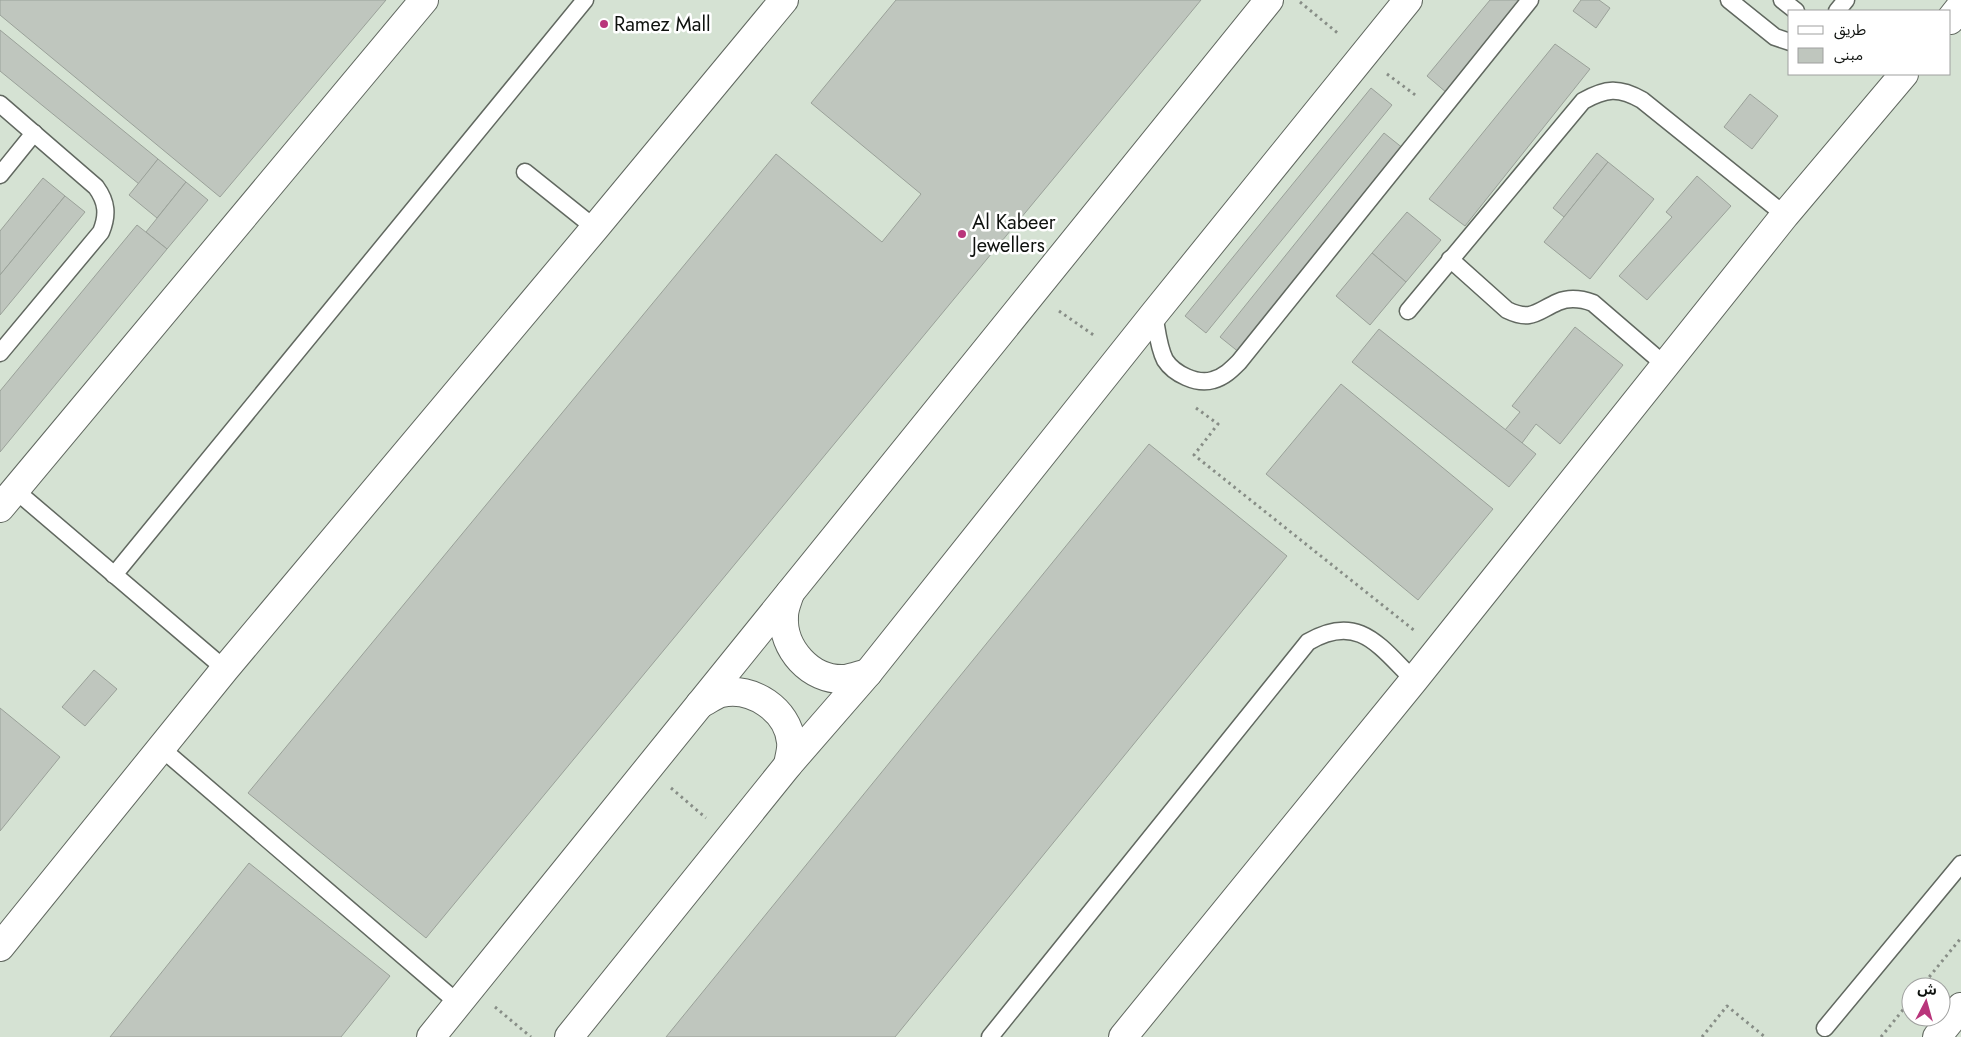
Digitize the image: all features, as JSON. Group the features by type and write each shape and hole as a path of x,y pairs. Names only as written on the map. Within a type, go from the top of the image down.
{"street":[{"path":"7,499 424,0"},
{"path":"0,947 225,669 784,0"},
{"path":"431,1037 1269,0"},
{"path":"569,1037 788,765 868,673 1154,314 1408,0"},
{"path":"1951,19 1961,6"},
{"path":"1123,1037 1414,680 1785,215 1903,75"},
{"path":"790,591 783,615 787,639 799,660 819,674 844,679 868,673"},
{"path":"700,704 721,693 745,693 767,702 783,719 791,741 788,765"},
{"path":"1937,1037 1961,1007"}],"lane":[{"path":"114,575 585,0"},
{"path":"1154,314 1160,346 1166,362 1179,374 1195,380 1212,381 1228,373 1239,362 1530,0"},
{"path":"1729,0 1775,37 1788,41"},
{"path":"1782,0 1795,10"},
{"path":"1838,10 1846,0"},
{"path":"1408,311 1582,101 1597,93 1613,90 1628,92 1642,100 1785,215"},
{"path":"0,104 96,187 105,204 106,214 102,232 0,353"},
{"path":"0,175 34,133"},
{"path":"525,172 595,228"},
{"path":"1450,259 1507,310 1517,315 1528,316 1539,313 1559,302 1570,299 1582,299 1594,303 1665,365"},
{"path":"7,499 114,575 225,669"},
{"path":"990,1037 1308,642 1323,632 1341,629 1359,632 1374,642 1414,680"},
{"path":"160,748 465,995"},
{"path":"1825,1028 1961,864"}],"path":[{"path":"1032,292 1122,356"},
{"path":"1194,407 1218,424 1194,455 1438,650"},
{"path":"648,769 730,837"},
{"path":"1929,977 1961,938"},
{"path":"465,995 531,1037"},
{"path":"1702,1037 1727,1006 1765,1037"},
{"path":"1881,1037 1901,1012"}],"shaded area":[{"path":"0,0 1961,0 1961,1037 0,1037"}],"building":[{"path":"0,0 386,0 220,197 0,15"},
{"path":"896,0 1201,0 426,938 248,793 776,154 882,242 921,194 811,103"},
{"path":"1490,0 1523,0 1447,93 1427,76"},
{"path":"1581,0 1599,0 1610,8 1596,28 1573,11"},
{"path":"0,30 158,159 139,184 0,71"},
{"path":"1555,44 1590,69 1465,226 1429,199"},
{"path":"1371,88 1392,105 1206,333 1185,316"},
{"path":"1750,94 1778,116 1752,149 1724,127"},
{"path":"1384,133 1404,149 1240,353 1220,337"},
{"path":"1597,153 1608,162 1564,217 1553,208"},
{"path":"158,159 186,182 157,218 129,195"},
{"path":"1608,162 1654,199 1590,279 1544,242"},
{"path":"1697,176 1731,206 1647,300 1619,276 1672,217 1666,212"},
{"path":"43,178 65,196 0,275 0,231"},
{"path":"186,182 208,200 167,249 146,232"},
{"path":"65,196 85,212 0,315 0,275"},
{"path":"1407,212 1441,240 1406,282 1372,253"},
{"path":"137,225 167,249 0,452 0,391"},
{"path":"1372,253 1406,282 1370,325 1336,296"},
{"path":"1575,327 1623,365 1560,444 1536,424 1522,443 1505,430 1520,412 1512,406"},
{"path":"1379,329 1536,454 1509,487 1352,362"},
{"path":"1341,384 1493,509 1418,600 1266,474"},
{"path":"1149,444 1287,556 895,1037 666,1037"},
{"path":"94,670 117,689 85,726 62,707"},
{"path":"0,708 60,757 0,831"},
{"path":"249,863 390,976 341,1037 110,1037"}],"place":[{"name":"Ramez Mall","path":"604,24"},
{"name":"Al Kabeer Jewellers","path":"962,234"}]}
